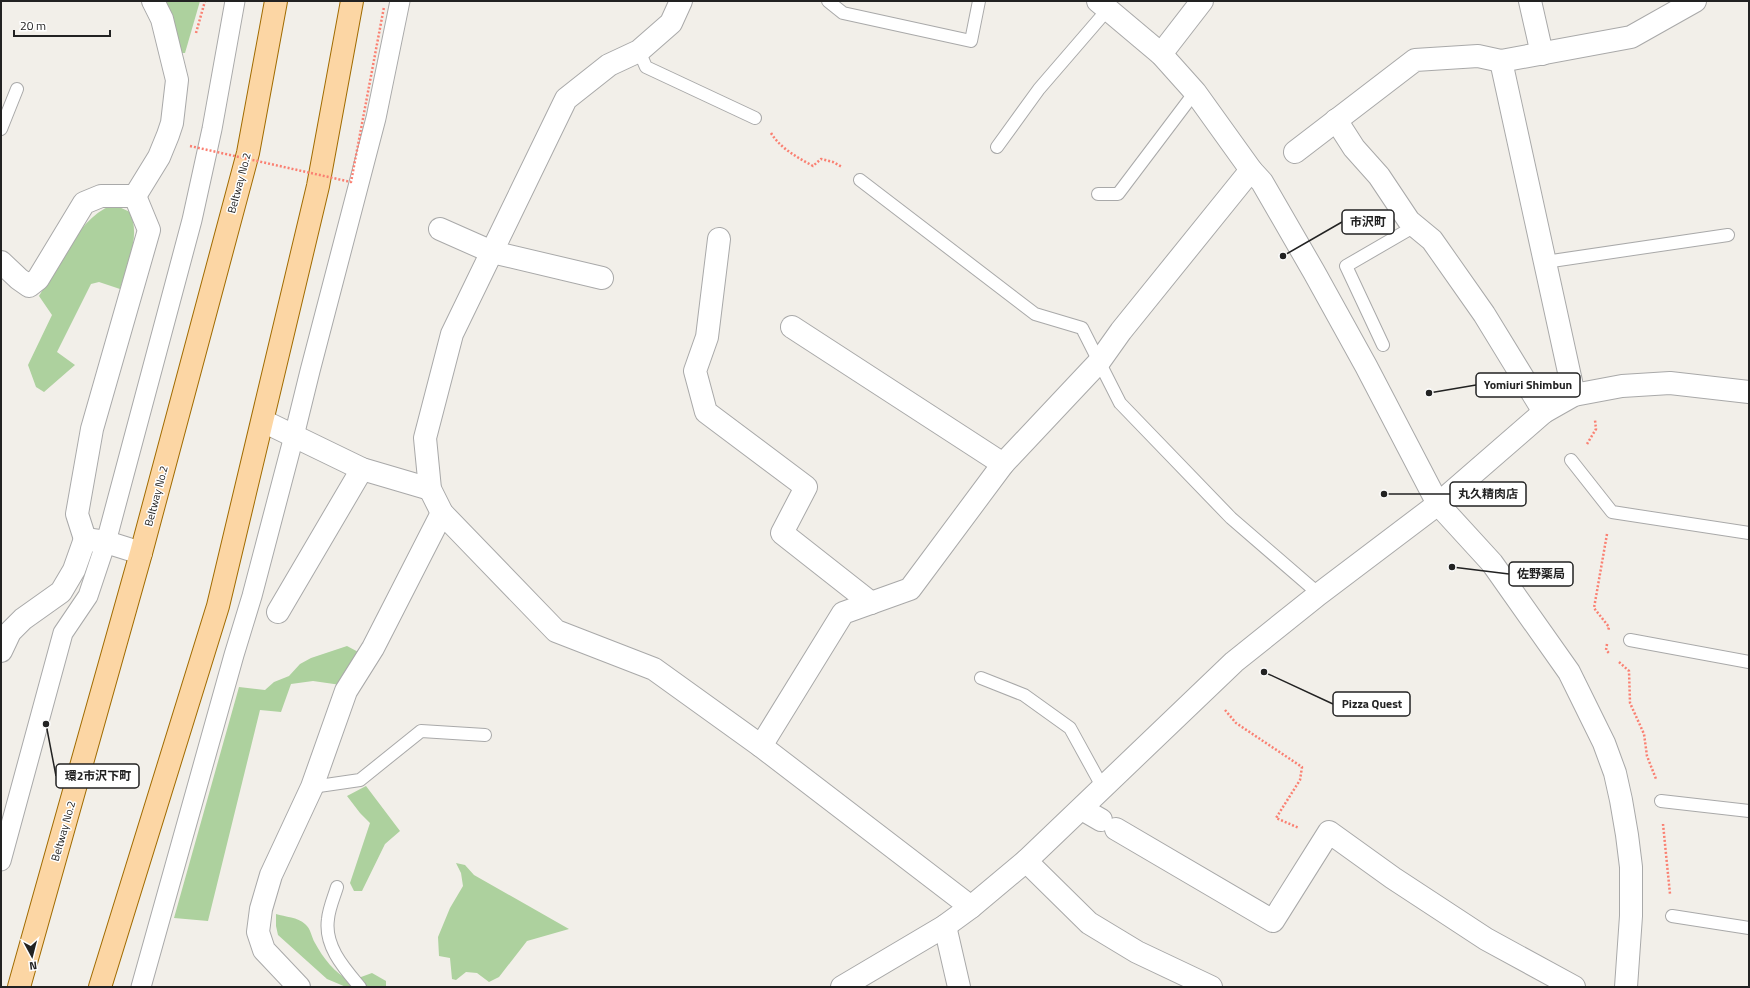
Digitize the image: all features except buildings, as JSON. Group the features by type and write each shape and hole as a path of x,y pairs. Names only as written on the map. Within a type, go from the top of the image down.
{"main road":[{"name":"Beltway No.2","path":"19,987 141,553 248,153 276,1"},
{"path":"100,987 218,606 318,186 352,1"}],"street":[{"path":"135,196 159,156 170,129 177,80 162,20 153,1"},
{"path":"1,861 63,633 88,596 95,540 192,220 212,129 235,1"},
{"path":"681,1 672,23 639,51 609,65 566,99 452,334 425,438 430,488 442,513 556,631 654,669 761,746 971,907"},
{"path":"1161,54 1202,1"},
{"path":"1530,1 1542,54"},
{"path":"1295,152 1415,60 1478,56 1501,62 1631,37 1695,1"},
{"path":"141,987 252,596 376,118 392,4"},
{"path":"1103,5 1161,54 1195,92 1251,170 1262,182 1366,366 1438,504 1492,564 1569,672 1604,743 1615,773 1628,835 1631,867 1631,916 1626,987"},
{"path":"1501,62 1545,262 1584,393"},
{"path":"1336,120 1354,148 1379,176 1409,221 1432,240 1480,308 1544,412"},
{"path":"761,746 843,612 910,589 1003,464 1099,362 1121,331 1251,170"},
{"path":"1,262 29,286 38,279 84,203 101,196 135,196"},
{"path":"135,196 149,230 92,429 78,514 95,540 141,553"},
{"path":"440,229 492,252 602,278"},
{"path":"719,239 707,336 695,371 706,412 806,487 782,533 871,603"},
{"path":"792,327 1003,464"},
{"path":"842,987 945,926 971,907 1026,861 1082,809 1234,662 1319,594 1438,504 1544,412 1584,393 1622,386 1670,383 1749,392"},
{"path":"263,421 362,469 430,488"},
{"path":"278,612 362,469"},
{"path":"299,987 264,950 258,932 261,909 271,875 312,787 346,691 373,648 442,513"},
{"path":"1,651 10,632 19,623 61,592 95,540"},
{"path":"1082,809 1273,921 1329,832 1393,878 1486,939 1574,987"},
{"path":"1026,861 1089,923 1137,952 1211,987"},
{"path":"945,926 959,987"}],"lane":[{"path":"828,1 843,13 971,41 979,1"},
{"path":"997,147 1103,5"},
{"path":"639,51 646,67 755,118"},
{"path":"1,129 17,89"},
{"path":"1098,194 1118,194 1195,92"},
{"path":"860,180 1035,314 1082,328 1120,403 1231,518 1319,594"},
{"path":"1383,345 1346,266 1415,226"},
{"path":"1545,262 1728,235"},
{"path":"1571,460 1612,512 1749,533"},
{"path":"1630,640 1749,662"},
{"path":"981,678 1024,696 1070,728 1103,788"},
{"path":"312,787 360,780 421,731 485,735"},
{"path":"1661,801 1749,811"},
{"path":"337,886 327,920 328,940 343,967 360,987"},
{"path":"1672,916 1749,928"}],"path":[{"path":"195,37 205,1"},
{"path":"190,146 350,182 392,4"},
{"path":"755,118 766,124 777,143 790,153 813,166 821,159 833,162 860,180"},
{"path":"1580,472 1589,440 1596,429 1584,393"},
{"path":"1206,689 1236,723 1302,767 1300,780 1276,818 1325,839"},
{"path":"1661,801 1672,916"}],"green space":[{"path":"160,1 200,1 185,53 178,53"},
{"path":"109,207 119,207 130,212 134,231 132,250 120,289 99,282 91,284 57,352 75,365 44,392 36,387 28,365 52,315 39,296 59,261 84,226 104,209"},
{"path":"347,646 362,654 341,685 313,681 291,684 281,712 260,710 208,921 174,918 239,687 265,690 274,682 289,676 300,664 311,658"},
{"path":"366,786 400,831 385,844 362,891 354,891 350,883 370,823 347,796"},
{"path":"456,863 465,865 474,875 569,929 527,941 499,977 489,982 477,973 466,972 456,980 452,979 450,958 439,956 438,937 450,908 463,886 461,873"},
{"path":"276,914 295,919 305,924 309,928 315,943 326,960 345,978 350,981 372,973 386,981 386,987 346,987 327,979 278,935"}],"place":[{"name":"市沢町","path":"1283,256"},
{"name":"Yomiuri Shimbun","path":"1429,393"},
{"name":"丸久精肉店","path":"1384,494"},
{"name":"佐野薬局","path":"1452,567"},
{"name":"Pizza Quest","path":"1264,672"},
{"name":"環2市沢下町","path":"46,724"}]}
